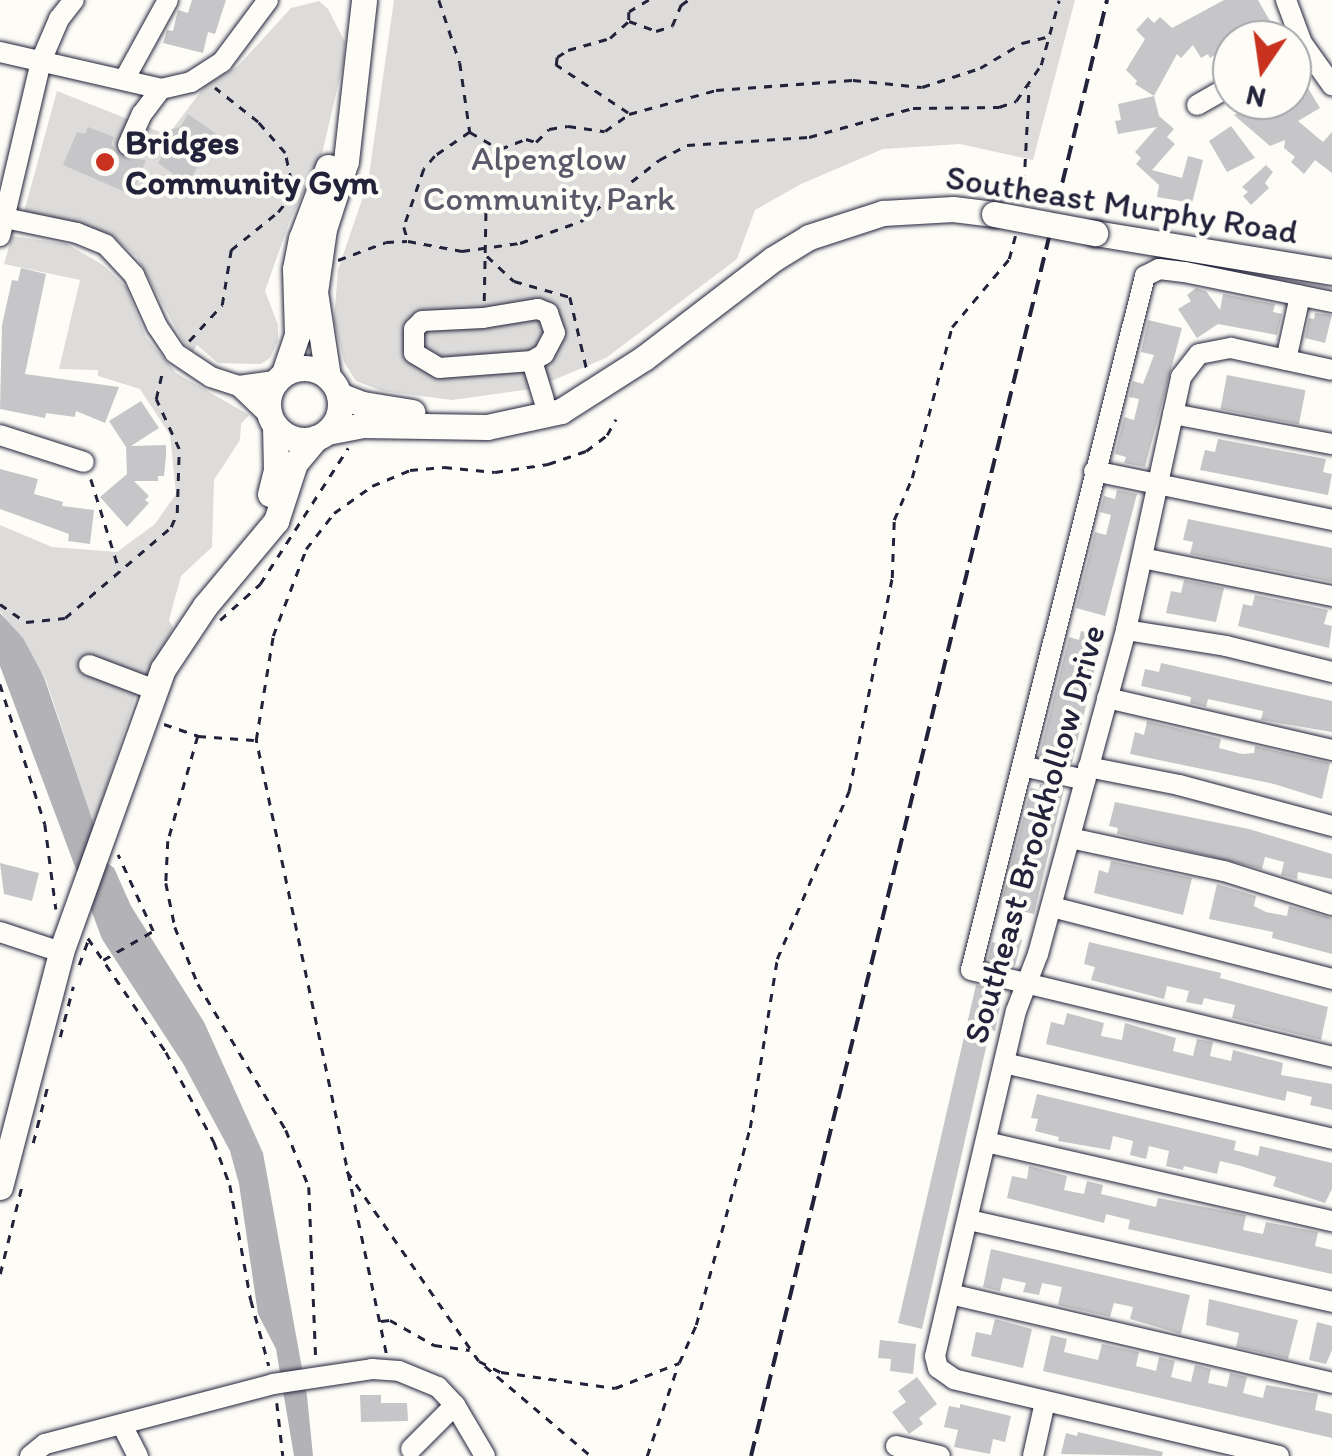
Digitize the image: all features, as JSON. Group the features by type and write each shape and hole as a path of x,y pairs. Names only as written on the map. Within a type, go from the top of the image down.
{"main road":[{"path":"11,1185 61,952 111,842 184,635 276,522 295,463 338,416 314,292 324,230 346,161 364,0"},
{"path":"260,538 276,470 267,403 297,334 295,270 300,240 332,158 347,132"},
{"name":"Southeast Murphy Road","path":"322,435 362,425 487,428 562,411 809,237 883,213 954,208 1332,272"},
{"path":"280,377 307,368 334,386"},
{"name":"Southeast Murphy Road","path":"334,386 364,404 440,414 485,412 594,390"},
{"path":"272,421 294,439 322,435"}],"street":[{"path":"74,0 41,61 1,224 77,233 106,244 134,275 156,326 175,353 196,369 239,386 272,421"},
{"path":"124,80 168,0"},
{"path":"0,52 161,89 204,76 235,47 268,0"},
{"path":"1312,62 1332,84"},
{"path":"128,145 142,114 161,89"},
{"path":"1197,106 1212,97"},
{"path":"1332,302 1184,272 1160,270 1144,276 971,970 1332,1057"},
{"path":"1300,296 1286,360 1332,370"},
{"path":"525,310 548,313 554,323 552,345 532,361 439,368 414,354 414,329 422,320 483,318 525,310"},
{"name":"Southeast Brookhollow Drive","path":"1045,1402 954,1379 938,1368 934,1356 1004,1063 1052,907 1126,630 1181,377 1199,354 1231,348 1286,360"},
{"path":"532,361 544,400"},
{"path":"239,386 280,377"},
{"path":"1173,414 1332,444"},
{"path":"0,434 84,462"},
{"path":"1094,471 1332,520"},
{"path":"1142,558 1332,596"},
{"path":"1126,630 1226,646 1332,672"},
{"path":"89,665 160,700"},
{"path":"1107,698 1332,750"},
{"path":"1022,766 1198,789 1332,826"},
{"path":"1070,838 1224,872 1332,904"},
{"path":"1052,907 1332,980"},
{"path":"0,932 61,952"},
{"path":"1004,1063 1332,1140"},
{"path":"986,1142 1332,1221"},
{"path":"969,1220 1332,1302"},
{"path":"950,1294 1332,1384"},
{"path":"30,1456 46,1444 124,1427 275,1384 390,1370 422,1378 454,1405 485,1456"},
{"path":"1033,1456 1045,1402 1279,1456"},
{"path":"410,1449 454,1405"},
{"path":"124,1427 138,1456"},
{"path":"896,1446 940,1456"}],"path":[{"path":"439,0 460,63 470,132"},
{"path":"629,114 556,65 557,57 610,38 629,21 629,12 649,0"},
{"path":"629,21 656,31 667,30 688,0"},
{"path":"335,262 386,242 487,250 556,232 581,221 659,160 687,145 809,137 913,108 998,107 1016,102 1029,86 1052,36 1059,0"},
{"path":"470,132 500,149 526,139 542,139 550,128 605,131 629,114 702,93 853,80 922,88 980,68 1022,43 1052,36"},
{"path":"0,604 26,622 51,622 80,610 172,528 177,513 179,449 155,388 175,353 214,318 226,292 232,250 239,239 267,222 290,192 286,153 258,122 204,76"},
{"path":"1022,204 1028,166 1029,86"},
{"path":"408,241 404,227 416,184 435,156 470,132"},
{"path":"483,318 486,194"},
{"path":"647,1456 678,1364 696,1325 750,1128 777,959 849,791 892,578 894,520 912,478 952,327 1009,259 1006,218"},
{"path":"390,1370 256,740 263,679 278,622 306,549 334,514 372,486 410,470 444,467 495,472 548,464 586,451 607,435 616,419"},
{"path":"214,626 260,584 332,468 356,440"},
{"path":"84,462 120,573"},
{"path":"0,684 45,824 57,918"},
{"path":"160,700 162,723 198,736 256,740"},
{"path":"198,736 168,840 169,898 175,927 198,984 286,1130 309,1188 314,1377"},
{"path":"102,960 153,930 111,842"},
{"path":"81,915 89,938 148,1024 214,1142 230,1185 251,1300 275,1384 283,1456"},
{"path":"56,1046 89,938"},
{"path":"31,1149 50,1075"},
{"path":"347,1171 479,1361 591,1456"},
{"path":"0,1274 11,1185"},
{"path":"379,1322 390,1320 434,1345 472,1351"},
{"path":"479,1361 502,1372 615,1388 678,1364"}],"green space":[{"name":"Alpenglow Community Park","path":"394,0 1075,0 1033,160 960,144 883,149 801,184 755,210 737,259 606,358 532,389 452,400 382,391 356,381 344,362 334,321 338,270 368,182"},
{"path":"319,1 328,9 345,42 343,64 321,158 290,220 265,291 278,325 278,341 270,358 261,364 218,363 197,345 193,352 184,343 137,257 114,237 24,212 57,91 168,135 205,86 238,66 291,8"},
{"path":"12,236 67,244 103,265 126,287 146,337 176,373 249,415 241,424 240,440 214,480 212,547 181,576 169,620 173,628 136,694 94,825 45,677 0,611 0,525 52,547 117,552 155,524 176,494 170,435 140,389 98,376 98,370 59,369 80,280 4,264"}],"shaded area":[{"path":"0,613 23,638 44,677 107,863 114,868 131,906 204,1022 263,1153 307,1396 313,1456 294,1456 276,1349 258,1314 239,1184 230,1151 184,1065 102,939 0,666"}],"building":[{"path":"192,0 226,0 215,34 208,32 203,53 163,43 167,30 173,31 178,10 188,13"},
{"path":"1224,0 1258,0 1269,20 1212,20 1212,57 1208,54 1201,58 1193,45 1181,58 1177,54 1154,96 1135,84 1137,81 1126,70 1145,39 1136,30 1148,17 1154,23 1160,17 1172,28"},
{"path":"1312,95 1320,108 1312,113"},
{"path":"1154,96 1159,116 1174,129 1167,137 1175,144 1152,170 1182,178 1188,156 1203,160 1192,203 1157,197 1159,185 1136,164 1141,158 1135,152 1157,127 1118,134 1118,104"},
{"path":"188,114 218,135 187,184 158,163 168,147 169,130 180,127"},
{"path":"1240,120 1300,120 1323,142 1332,132 1332,173 1315,160 1304,174 1291,162 1295,157 1284,148 1285,140 1270,146"},
{"path":"1231,126 1255,158 1227,172 1209,141"},
{"name":"Bridges Community Gym","path":"88,127 114,137 111,144 122,157 146,160 132,195 63,165 77,132 85,134"},
{"path":"1266,165 1273,172 1265,183 1269,188 1251,205 1243,196 1248,192 1242,187"},
{"path":"21,268 46,274 25,374 119,387 105,423 76,411 75,417 46,413 45,418 0,409 2,325 12,280 18,281"},
{"path":"1196,288 1206,291 1220,310 1223,294 1275,304 1273,312 1282,314 1277,335 1218,324 1197,338 1178,309 1191,301 1187,295"},
{"path":"1315,313 1332,315 1325,343 1305,338 1309,318 1314,319"},
{"path":"1148,320 1182,328 1145,467 1124,463 1126,457 1115,454 1124,417 1134,420 1139,399 1129,397 1133,381 1143,384 1154,355 1141,352"},
{"path":"1227,375 1306,390 1299,425 1220,409"},
{"path":"141,401 159,428 131,446 166,445 164,476 158,476 158,481 134,481 149,496 145,500 149,503 127,527 100,497 127,474 126,447 109,421"},
{"path":"1218,439 1326,459 1323,472 1332,474 1328,495 1200,470 1205,450 1215,452"},
{"path":"0,469 38,479 34,494 63,502 62,506 94,510 90,544 68,541 69,534 0,509"},
{"path":"1117,490 1137,494 1105,616 1076,608 1095,532 1106,535 1111,515 1100,512 1104,496 1115,499"},
{"path":"1188,519 1332,548 1332,582 1190,554 1193,542 1183,540"},
{"path":"1184,580 1224,588 1216,622 1166,613 1171,591 1181,593"},
{"path":"1255,595 1328,610 1324,624 1332,626 1329,648 1238,626 1243,604 1252,606"},
{"path":"1081,631 1103,636 1072,763 1039,756 1069,637 1079,640"},
{"path":"1161,663 1332,701 1332,732 1261,720 1263,711 1208,699 1206,707 1190,703 1191,697 1141,686 1145,669 1159,672"},
{"path":"1147,721 1221,739 1219,748 1242,754 1254,753 1255,746 1330,763 1322,799 1274,784 1130,754 1135,732 1144,735"},
{"path":"1040,784 1064,789 1034,914 1013,909 1015,900 1003,897 1031,788 1039,790"},
{"path":"1115,802 1249,829 1332,854 1332,879 1298,872 1297,879 1281,875 1284,862 1265,857 1262,869 1117,834 1118,828 1109,826"},
{"path":"1111,861 1192,878 1183,915 1094,893 1099,870 1108,873"},
{"path":"0,863 39,873 32,901 4,894"},
{"path":"1217,884 1256,896 1254,906 1266,912 1287,916 1289,906 1332,918 1332,954 1272,938 1273,932 1209,919"},
{"path":"1000,934 1022,940 1015,966 988,959 992,942 998,944"},
{"path":"1089,942 1221,973 1220,978 1328,1007 1321,1040 1232,1018 1235,1005 1204,998 1202,1005 1186,1002 1189,991 1167,986 1164,999 1091,980 1095,967 1084,964"},
{"path":"976,985 1003,992 995,1031 990,1030 922,1329 898,1323"},
{"path":"1067,1013 1104,1023 1101,1036 1122,1040 1125,1023 1176,1038 1173,1051 1193,1056 1197,1039 1213,1042 1210,1056 1231,1061 1233,1050 1283,1063 1281,1075 1332,1084 1332,1110 1310,1105 1312,1097 1287,1091 1285,1101 1046,1044 1051,1022 1064,1025"},
{"path":"1037,1094 1236,1141 1234,1150 1258,1156 1260,1146 1332,1163 1332,1189 1325,1203 1273,1186 1276,1177 1241,1166 1220,1161 1217,1174 1184,1166 1183,1170 1166,1166 1169,1151 1149,1146 1146,1159 1130,1155 1133,1141 1113,1136 1110,1150 1058,1141 1059,1137 1035,1131 1038,1119 1031,1118"},
{"path":"1029,1166 1067,1176 1064,1190 1084,1194 1087,1181 1103,1185 1101,1194 1156,1207 1158,1198 1246,1215 1243,1230 1263,1234 1266,1222 1318,1232 1315,1246 1332,1250 1332,1274 1128,1229 1130,1220 1106,1214 1104,1223 1007,1198 1012,1176 1027,1179"},
{"path":"991,1249 1190,1295 1181,1334 1130,1319 1133,1307 1114,1303 1110,1317 1058,1305 1062,1287 1042,1283 1039,1295 1023,1292 1026,1283 1003,1278 1000,1291 983,1287"},
{"path":"1209,1299 1298,1320 1288,1359 1236,1347 1239,1333 1206,1325"},
{"path":"995,1319 1032,1329 1023,1368 971,1356 976,1332 991,1335"},
{"path":"1317,1322 1332,1326 1332,1350 1326,1364 1309,1360"},
{"path":"1051,1335 1067,1339 1064,1352 1098,1360 1102,1344 1139,1352 1136,1366 1156,1371 1159,1357 1175,1361 1171,1377 1191,1382 1195,1365 1211,1369 1208,1383 1227,1387 1230,1373 1247,1377 1243,1393 1263,1398 1266,1385 1318,1394 1315,1410 1332,1414 1332,1438 1043,1371"},
{"path":"880,1340 916,1344 913,1374 890,1371 891,1359 878,1358"},
{"path":"917,1377 937,1404 919,1418 923,1424 909,1434 892,1412 906,1402 898,1391"},
{"path":"360,1395 381,1395 381,1403 407,1403 408,1421 361,1422"},
{"path":"960,1404 1011,1416 1005,1442 993,1439 990,1454 954,1447 958,1430 944,1427 949,1406 960,1408"},
{"path":"1078,1432 1163,1452 1162,1456 1061,1454 1066,1433 1077,1436"}],"railway":[{"path":"751,1456 1107,0"}],"place":[{"name":"Bridges Community Gym","path":"105,162"}]}
